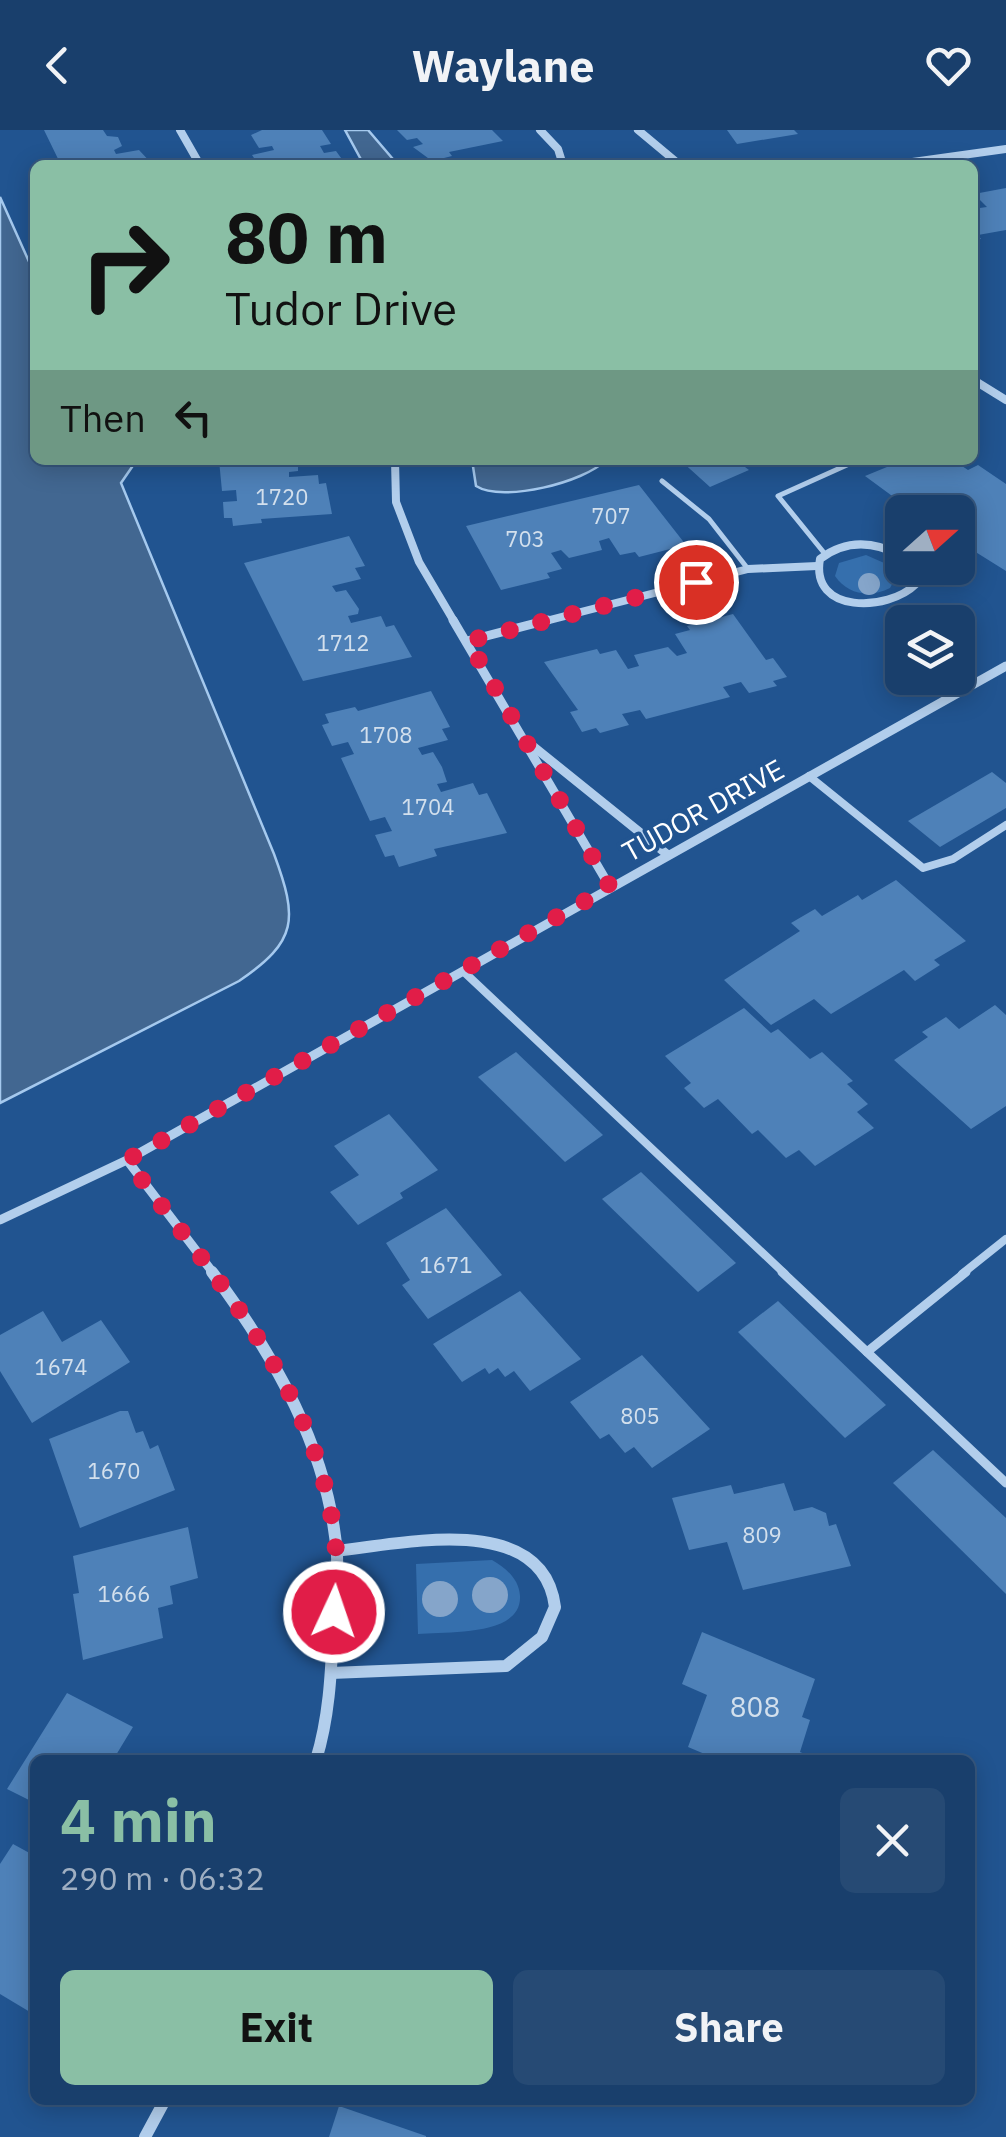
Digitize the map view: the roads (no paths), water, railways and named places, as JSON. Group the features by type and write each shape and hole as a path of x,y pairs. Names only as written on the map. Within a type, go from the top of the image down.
{"street":[{"path":"180,130 197,160"},
{"path":"540,130 558,149 561,160"},
{"path":"638,130 674,160"},
{"path":"927,160 1006,149"},
{"path":"978,383 1006,400"},
{"path":"395,465 396,502 406,534 610,887"},
{"path":"817,566 837,547 870,544 885,550"},
{"path":"468,641 748,569 817,566"},
{"path":"817,566 823,587 849,603 866,606 899,601 915,585"},
{"name":"TUDOR DRIVE","path":"0,1220 127,1160 1006,666"},
{"path":"524,740 668,855"},
{"path":"127,1160 272,1356 300,1411 322,1473 336,1552 331,1672 324,1736 318,1755"},
{"path":"331,1672 506,1666 529,1652 548,1630 556,1603 549,1577 534,1558 486,1538 336,1552"},
{"path":"145,2137 162,2105"}],"lane":[{"path":"826,554 778,496 847,465"},
{"path":"662,482 709,519 748,569"},
{"path":"809,776 923,868 952,859 1006,824"},
{"path":"463,970 1006,1483"},
{"path":"867,1352 1006,1239"}]}
